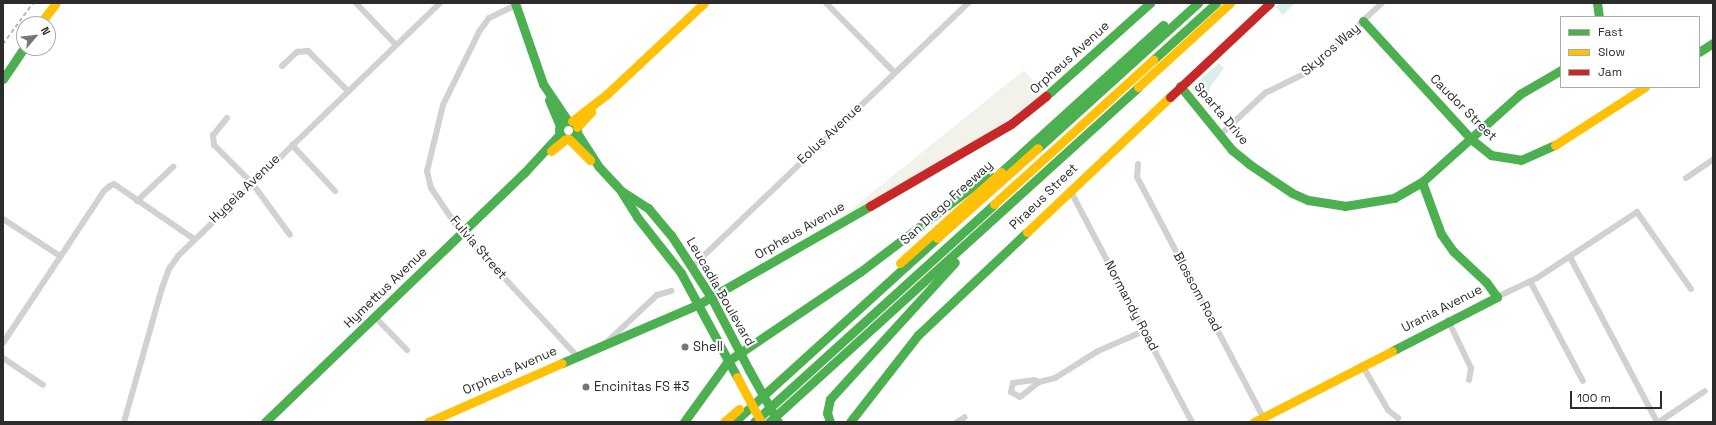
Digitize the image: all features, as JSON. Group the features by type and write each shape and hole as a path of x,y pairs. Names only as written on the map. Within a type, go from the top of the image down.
{"main road":[{"path":"46,16 56,3"},
{"path":"564,135 704,3"},
{"name":"Orpheus Avenue","path":"428,422 604,344 699,304 1011,124 1050,93 1150,3"},
{"name":"San Diego Freeway","path":"724,422 1187,3"},
{"path":"734,422 1198,3"},
{"path":"754,422 1216,3"},
{"path":"769,422 1230,3"},
{"name":"Piraeus Street","path":"850,422 918,335 1180,86 1270,3"},
{"path":"1597,3 1599,16"},
{"name":"Leucadia Boulevard","path":"515,4 564,135 599,167 621,191 637,217 681,273 761,422"},
{"name":"Caudor Street","path":"1363,21 1471,139 1492,156 1521,160 1545,151 1643,88"},
{"path":"1700,51 1713,43"},
{"path":"3,80 19,56"},
{"name":"Sparta Drive","path":"1180,86 1232,150 1249,164 1292,193 1308,200 1345,206 1366,204 1394,198 1422,182 1520,94 1560,71"},
{"name":"Leucadia Boulevard","path":"547,92 573,126 599,167"},
{"path":"564,135 573,126"},
{"name":"Hymettus Avenue","path":"264,422 564,135"},
{"path":"684,422 728,361 860,272 978,182 997,175"},
{"path":"1422,182 1445,240 1453,252 1486,282 1497,297"},
{"name":"Leucadia Boulevard","path":"621,191 648,208 693,266 778,422"},
{"path":"835,422 828,418 830,399 1001,211"},
{"name":"Urania Avenue","path":"1254,422 1448,320 1497,297"}],"street":[{"path":"356,3 396,45"},
{"name":"Hygeia Avenue","path":"124,422 169,269 194,239 440,3"},
{"path":"826,3 895,73"},
{"name":"Eolus Avenue","path":"693,266 968,3"},
{"name":"Skyros Way","path":"1220,135 1265,93 1308,72 1382,3"},
{"name":"Fulvia Street","path":"515,4 489,18 479,32 443,105 429,158 427,172 431,188 462,233 577,356"},
{"path":"282,66 297,52 308,51 348,91"},
{"path":"227,118 211,138 214,145 252,183 290,235"},
{"path":"292,145 335,191"},
{"path":"1686,178 1713,160"},
{"name":"Blossom Road","path":"1138,164 1137,177 1263,417"},
{"path":"137,201 173,167"},
{"path":"3,343 104,191 110,186 114,184 194,239"},
{"name":"Normandy Road","path":"1070,190 1192,422"},
{"name":"Urania Avenue","path":"1497,297 1530,281 1570,257 1637,212 1691,289"},
{"path":"3,219 60,256"},
{"path":"1570,257 1658,422 1704,391"},
{"path":"1530,281 1583,381"},
{"path":"604,344 658,295 671,291"},
{"path":"375,317 407,350"},
{"path":"1448,320 1471,368 1469,380"},
{"path":"1039,382 1055,378 1098,350 1144,331"},
{"path":"3,358 43,385"},
{"path":"1362,365 1388,410 1398,418"},
{"path":"957,422 965,417"}],"shaded area":[{"path":"1280,3 1295,3 1283,15 1276,7"},
{"path":"1219,63 1224,68 1210,87 1208,97 1201,91 1196,83"},
{"path":"1024,70 1047,98 816,238"}],"railway":[{"path":"3,44 33,3"}],"traffic: fast":[{"path":"515,3 543,84 568,121"},
{"path":"1046,96 1150,3"},
{"path":"1038,148 1198,3"},
{"path":"1153,60 1216,3"},
{"path":"1597,3 1599,16"},
{"path":"1363,21 1471,139 1491,155 1521,160 1555,145"},
{"path":"1001,172 1163,25"},
{"path":"1700,51 1713,43"},
{"path":"3,79 19,56"},
{"path":"1180,86 1232,150 1249,164 1292,193 1308,200 1345,206 1394,198 1422,182 1520,94 1560,71"},
{"path":"769,422 1138,87"},
{"path":"549,100 560,126"},
{"path":"564,121 572,121 577,126 577,130 575,137 572,139 564,139 559,134 559,126 564,121"},
{"path":"577,133 599,167 621,191 637,217 681,273 737,377"},
{"path":"265,422 524,173 560,134"},
{"path":"684,422 728,361 860,272 978,182 991,177"},
{"path":"1392,351 1497,297 1486,282 1453,251 1441,234 1422,182"},
{"path":"623,192 648,208 671,235 711,297 749,370"},
{"path":"754,422 994,204"},
{"path":"562,363 699,304 870,206"},
{"path":"850,422 918,335 1027,232"},
{"path":"734,422 937,238"},
{"path":"830,422 827,413 830,399 955,262"},
{"path":"749,370 778,422"}],"traffic: slow":[{"path":"46,16 56,3"},
{"path":"572,121 607,94 704,3"},
{"path":"1138,87 1230,3"},
{"path":"994,204 1153,60"},
{"path":"1555,145 1643,88"},
{"path":"1027,232 1170,97"},
{"path":"577,127 591,112"},
{"path":"551,151 566,139"},
{"path":"569,139 590,160"},
{"path":"937,238 1038,148"},
{"path":"900,263 1001,172"},
{"path":"1254,422 1392,351"},
{"path":"428,422 562,363"},
{"path":"737,377 761,422"},
{"path":"724,422 739,409"}],"traffic: jam":[{"path":"1170,97 1270,3"},
{"path":"870,206 1011,124 1046,96"}],"place":[{"name":"Shell","path":"685,347"},
{"name":"Encinitas FS #3","path":"586,387"}]}
